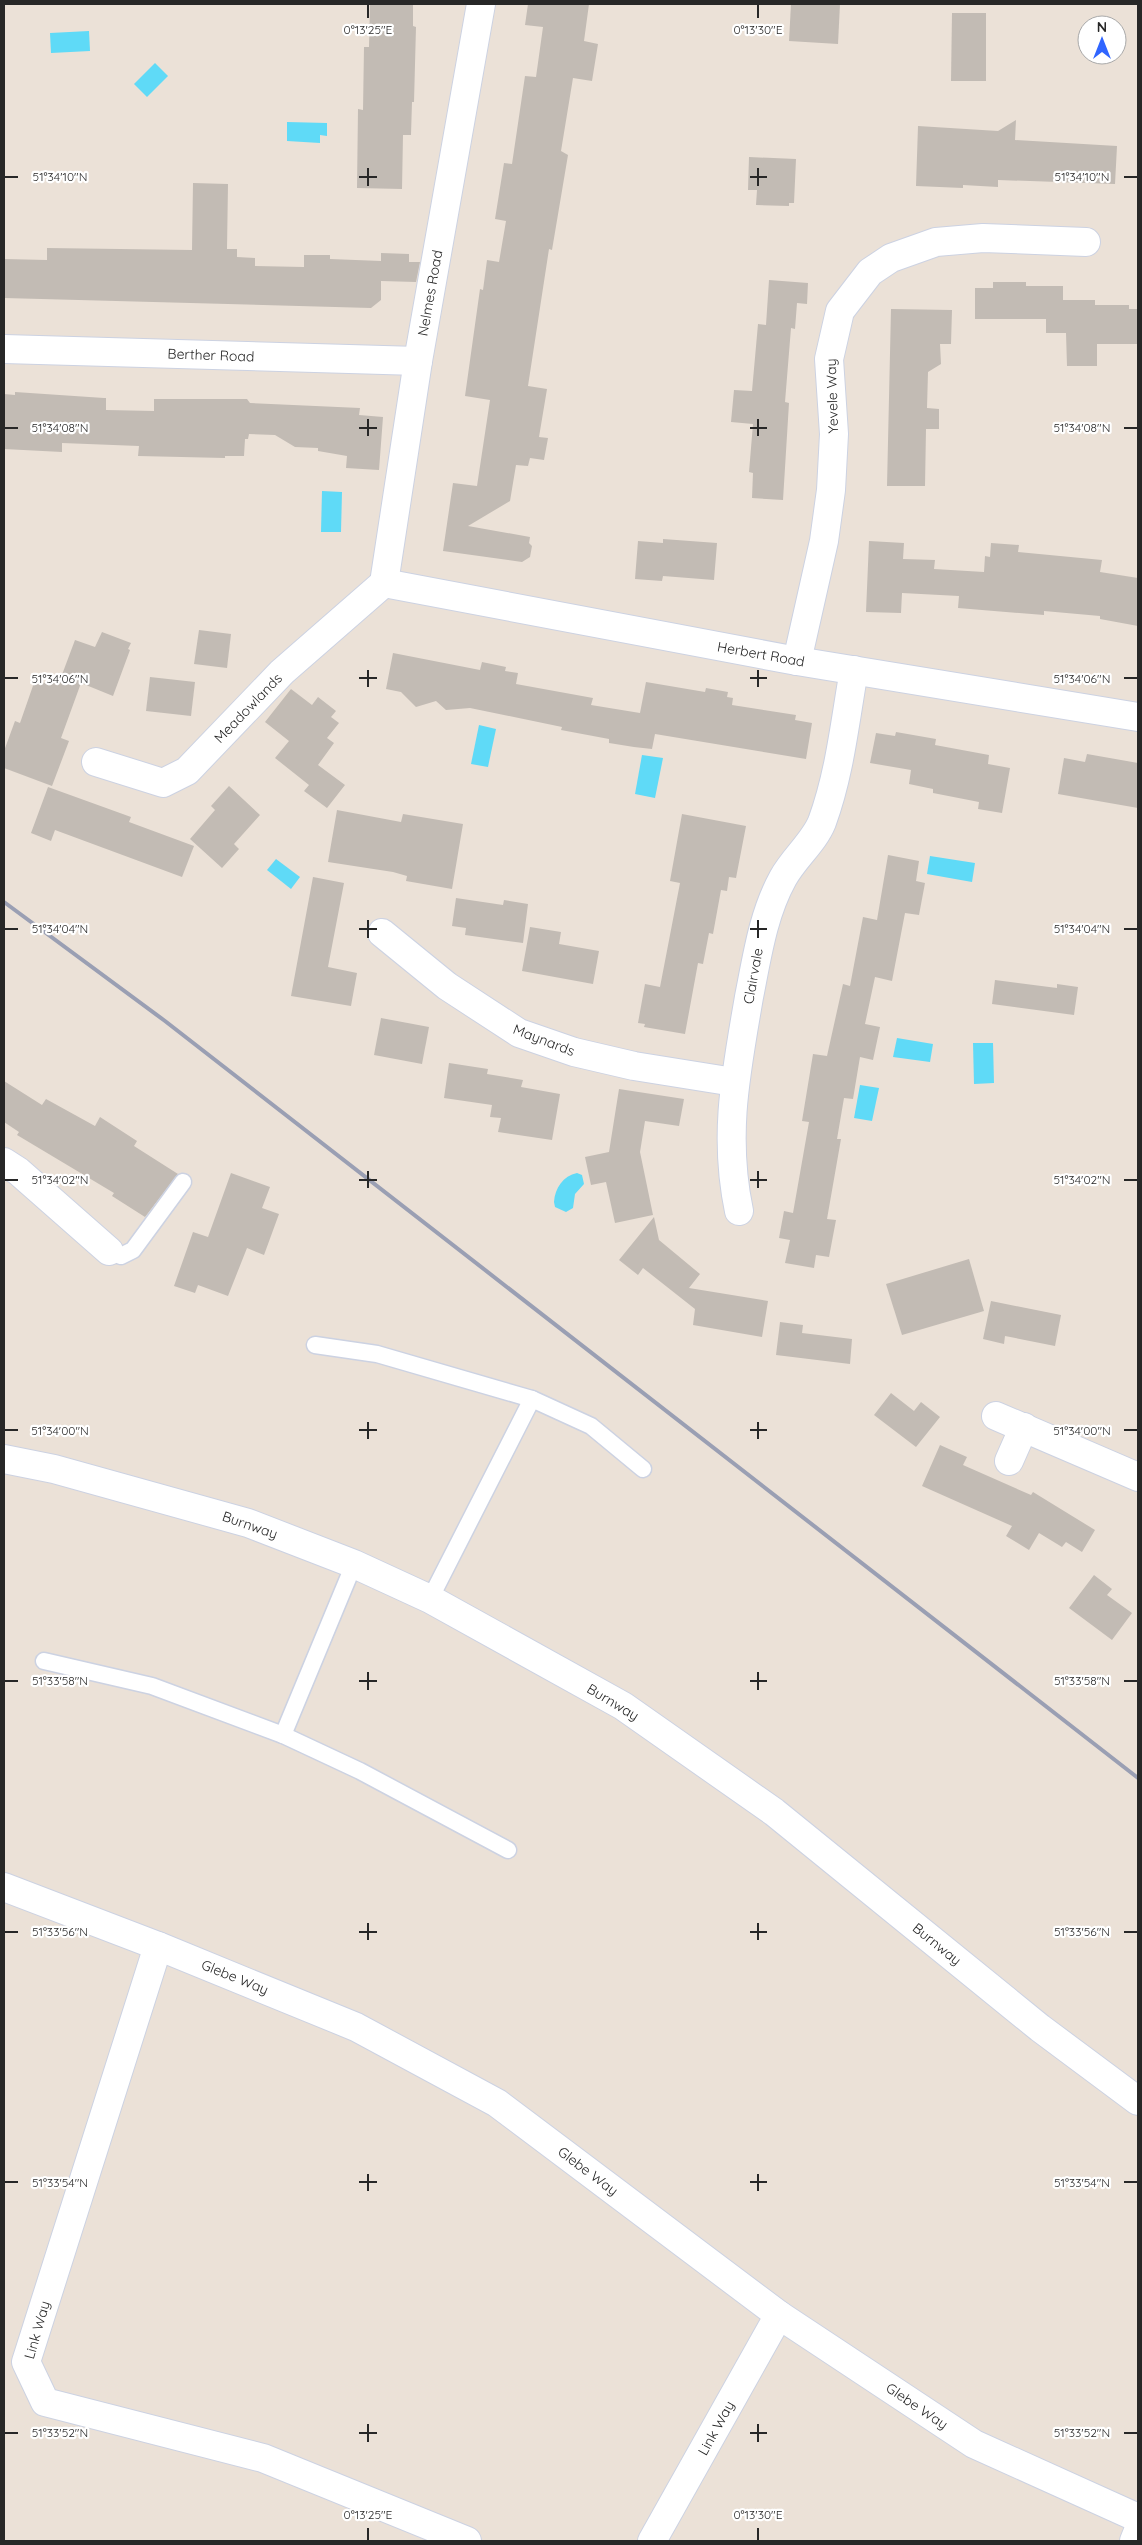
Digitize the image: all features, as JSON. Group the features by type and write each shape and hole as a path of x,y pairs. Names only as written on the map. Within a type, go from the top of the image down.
{"street":[{"name":"Nelmes Road","path":"384,583 418,361 481,4"},
{"name":"Yevele Way","path":"797,661 824,541 831,490 834,434 829,358 840,311 870,272 891,258 936,242 983,238 1086,242"},
{"name":"Berther Road","path":"4,349 418,361"},
{"name":"Herbert Road","path":"384,583 797,661 1138,717"},
{"name":"Meadowlands","path":"96,762 163,783 187,771 282,672 384,583"},
{"name":"Clairvale","path":"739,1211 732,1178 730,1146 734,1082 760,937 783,878 821,824 835,781 854,670"},
{"name":"Maynards","path":"382,933 447,986 519,1033 574,1052 634,1066 734,1082"},
{"path":"4,1162 18,1171 109,1252"},
{"path":"996,1416 1138,1477"},
{"path":"1009,1461 1024,1428"},
{"name":"Burnway","path":"4,1459 54,1468 248,1523 354,1564 430,1599 624,1706 774,1812 1040,2028 1138,2100"},
{"name":"Glebe Way","path":"4,1887 158,1946 356,2027 497,2103 779,2314 974,2444 1138,2518"},
{"name":"Link Way","path":"158,1946 26,2362 45,2402 263,2458 467,2541"},
{"name":"Link Way","path":"652,2541 779,2314"},
{"path":"1134,2541 1138,2531"}],"lane":[{"path":"109,1252 121,1256 133,1250 182,1182"},
{"path":"315,1345 377,1354 532,1399 591,1426 643,1469"},
{"path":"430,1599 532,1399"},
{"path":"283,1735 354,1564"},
{"path":"44,1661 152,1686 283,1735 360,1771 508,1850"}],"water":[{"path":"89,31 90,51 51,53 50,33"},
{"path":"155,63 168,76 147,97 134,84"},
{"path":"287,122 327,123 327,136 320,135 320,143 287,141"},
{"path":"322,491 342,492 341,532 321,532"},
{"path":"479,725 496,729 488,767 471,764"},
{"path":"642,755 663,758 655,798 635,794"},
{"path":"930,856 975,863 972,882 927,874"},
{"path":"276,859 300,877 291,889 267,870"},
{"path":"897,1038 933,1044 930,1062 893,1057"},
{"path":"973,1043 993,1043 994,1083 974,1084"},
{"path":"860,1085 879,1088 872,1121 854,1118"},
{"path":"577,1173 582,1175 584,1184 575,1194 573,1208 566,1212 555,1207 556,1192 564,1180"}],"building":[{"path":"370,4 413,4 413,26 416,27 414,102 412,102 411,135 403,135 402,189 357,188 358,109 363,110 364,47 369,47"},
{"path":"528,4 589,4 584,41 598,44 592,81 573,78 561,151 568,155 552,250 549,249 528,386 547,389 539,437 548,438 544,460 530,458 528,466 516,465 510,501 468,526 530,537 529,543 532,546 530,557 522,562 443,551 453,483 477,486 490,400 465,396 480,289 483,290 487,260 499,262 506,221 495,219 504,163 512,164 525,76 536,77 543,27 525,25"},
{"path":"791,4 840,4 838,44 789,41"},
{"path":"952,13 986,13 986,81 951,81"},
{"path":"1016,120 1015,140 1117,146 1115,184 998,180 998,187 963,185 963,188 916,186 918,126 998,131"},
{"path":"749,157 796,159 794,203 789,203 789,206 756,205 757,190 748,190"},
{"path":"193,183 228,184 227,249 237,249 237,257 255,258 255,266 304,267 304,255 330,255 330,259 381,261 381,253 409,254 409,262 420,262 416,282 381,281 381,300 371,308 4,298 4,259 47,260 47,248 192,250"},
{"path":"769,280 808,283 807,304 797,303 795,329 791,328 785,402 789,403 783,500 752,498 753,473 749,472 753,424 731,422 734,390 752,391 758,324 766,325"},
{"path":"993,282 1026,282 1026,286 1063,286 1063,300 1095,300 1095,305 1129,305 1129,309 1138,309 1138,344 1097,344 1097,366 1067,366 1066,333 1046,333 1046,319 975,319 975,288 993,288"},
{"path":"891,309 952,310 951,344 940,344 941,364 928,372 927,408 939,409 939,429 926,429 925,486 887,486"},
{"path":"15,392 106,398 106,410 154,411 154,399 247,399 250,403 360,408 359,415 383,417 379,470 346,468 347,456 318,451 318,448 295,447 275,435 249,434 248,439 245,439 244,456 225,456 225,458 138,456 139,446 62,443 62,452 4,449 4,394 15,395"},
{"path":"663,539 717,543 714,580 663,576 662,581 635,579 638,541 663,543"},
{"path":"869,541 904,543 903,559 935,560 934,569 984,572 985,556 990,557 991,543 1019,545 1018,552 1102,560 1100,572 1138,578 1138,626 1100,619 1100,616 1044,611 1044,615 958,608 959,596 902,593 901,613 866,612"},
{"path":"199,630 231,634 227,668 194,664"},
{"path":"102,632 131,643 128,649 130,650 113,696 81,683 61,738 69,741 52,786 4,768 4,751 15,721 20,723 35,680 48,684 50,677 60,680 75,640 95,647"},
{"path":"393,653 480,670 482,662 506,667 505,671 518,673 516,684 593,698 591,705 640,713 646,682 705,692 706,688 728,692 727,697 733,698 732,705 796,715 795,720 812,723 806,759 655,734 652,749 634,747 609,743 609,739 561,730 562,727 470,708 446,710 436,701 416,707 401,692 386,689"},
{"path":"150,677 195,682 191,716 146,711"},
{"path":"291,689 312,705 318,697 336,711 331,717 339,723 327,738 334,743 318,765 345,785 327,808 304,791 309,785 275,758 289,741 265,722"},
{"path":"896,732 936,739 935,745 989,755 988,764 1010,768 1002,813 978,809 979,802 933,793 933,789 909,784 911,770 870,763 876,733 895,736"},
{"path":"1087,754 1138,763 1138,808 1058,794 1064,758 1085,762"},
{"path":"229,786 260,815 234,844 239,849 222,868 190,839 215,810 211,806"},
{"path":"48,787 131,817 129,822 194,846 182,877 55,830 51,841 31,833"},
{"path":"337,810 401,822 403,814 463,824 452,889 406,881 407,876 393,872 328,862"},
{"path":"682,814 746,826 736,878 729,877 727,891 721,890 713,934 709,933 703,964 698,963 685,1034 644,1027 645,1024 638,1023 645,984 660,987 680,883 670,881"},
{"path":"888,855 919,861 916,881 925,883 919,915 905,913 892,981 875,977 865,1024 880,1027 873,1060 860,1057 853,1099 844,1098 837,1139 841,1139 827,1219 836,1220 829,1257 816,1255 814,1268 785,1263 790,1240 779,1238 784,1211 793,1213 809,1122 802,1121 813,1054 827,1056 843,984 850,986 863,917 877,920"},
{"path":"313,877 344,883 328,967 357,973 351,1006 291,996"},
{"path":"456,898 503,905 504,900 528,904 523,943 465,935 466,928 452,926"},
{"path":"530,927 561,932 559,944 599,951 593,984 522,971"},
{"path":"995,980 1057,988 1057,984 1078,987 1074,1015 992,1004"},
{"path":"381,1018 429,1027 422,1064 374,1055"},
{"path":"449,1063 488,1069 487,1074 523,1080 521,1087 560,1094 552,1140 498,1132 501,1118 490,1117 492,1105 444,1098"},
{"path":"4,1081 42,1105 46,1099 95,1126 100,1117 137,1141 134,1146 178,1174 145,1217 112,1196 114,1193 17,1135 19,1132 4,1122"},
{"path":"619,1089 684,1099 679,1126 645,1121 640,1152 653,1215 615,1223 606,1182 591,1185 585,1157 609,1152"},
{"path":"231,1173 270,1187 262,1208 279,1214 264,1255 247,1248 228,1296 198,1285 195,1293 174,1286 193,1232 208,1237"},
{"path":"654,1217 659,1240 700,1274 689,1288 768,1301 762,1337 693,1325 695,1309 643,1268 638,1275 619,1260"},
{"path":"969,1259 984,1311 902,1335 886,1284"},
{"path":"991,1301 1061,1315 1055,1346 1005,1336 1004,1344 983,1339"},
{"path":"780,1322 803,1325 802,1333 852,1339 850,1364 776,1355"},
{"path":"891,1393 914,1411 921,1402 940,1417 916,1447 874,1415"},
{"path":"940,1445 967,1457 963,1465 1031,1495 1033,1492 1095,1530 1082,1552 1066,1542 1062,1547 1039,1533 1029,1550 1006,1536 1012,1526 922,1486"},
{"path":"1094,1575 1112,1589 1107,1595 1132,1613 1112,1640 1069,1608"}],"railway":[{"path":"4,902 165,1021 1138,1778"}]}
